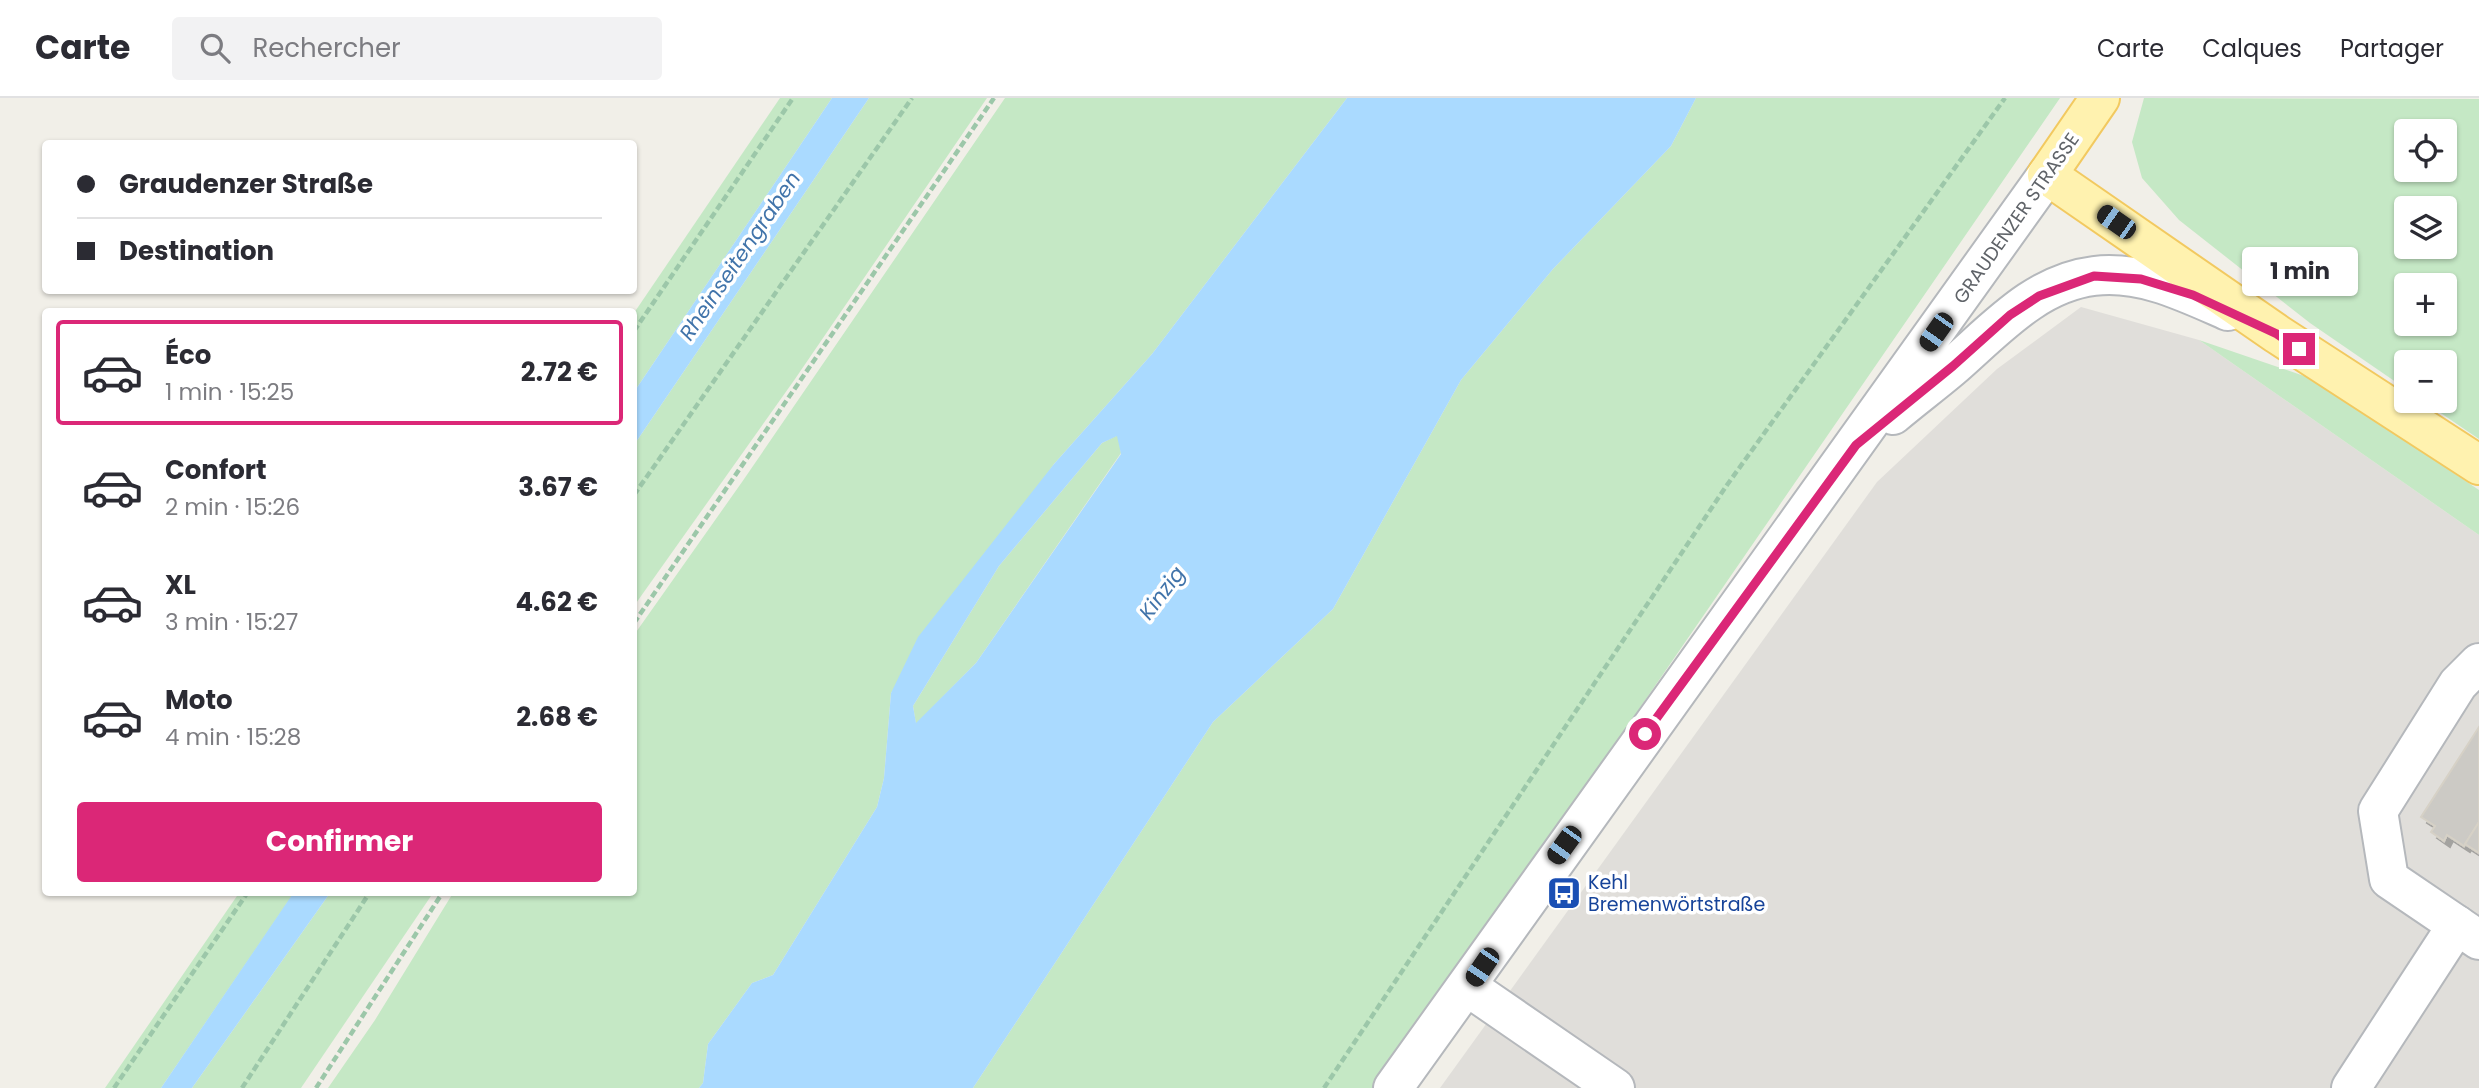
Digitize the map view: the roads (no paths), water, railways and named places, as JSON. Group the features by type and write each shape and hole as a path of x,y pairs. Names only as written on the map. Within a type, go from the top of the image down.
{"main road":[{"name":"GRAUDENZER STRASSE","path":"2047,174 2100,98"},
{"path":"2047,174 2277,334 2479,465"}],"street":[{"name":"GRAUDENZER STRASSE","path":"1393,1088 1468,987 1548,867 1856,445 2047,174"},
{"path":"1856,445 1953,366 2010,315 2056,288 2094,276 2141,279 2167,285 2277,334"},
{"path":"2351,1088 2468,932 2389,879 2378,811 2458,684 2479,663"},
{"path":"1468,987 1615,1088"}],"water":[{"name":"Rheinseitengraben","path":"832,98 869,98 637,441 637,388"},
{"name":"Kinzig","path":"1347,98 1696,98 1671,146 1553,269 1461,380 1333,609 1213,722 973,1088 699,1088 703,1083 708,1044 752,983 773,975 877,807 884,778 891,693 918,637 1054,464 1152,354","holes":["1117,436 1121,454 976,663 916,723 913,706 999,566 1102,443"]},
{"path":"291,896 328,896 192,1088 161,1088"}],"place":[{"name":"Kehl Bremenwörtstraße","path":"1564,893"}]}
